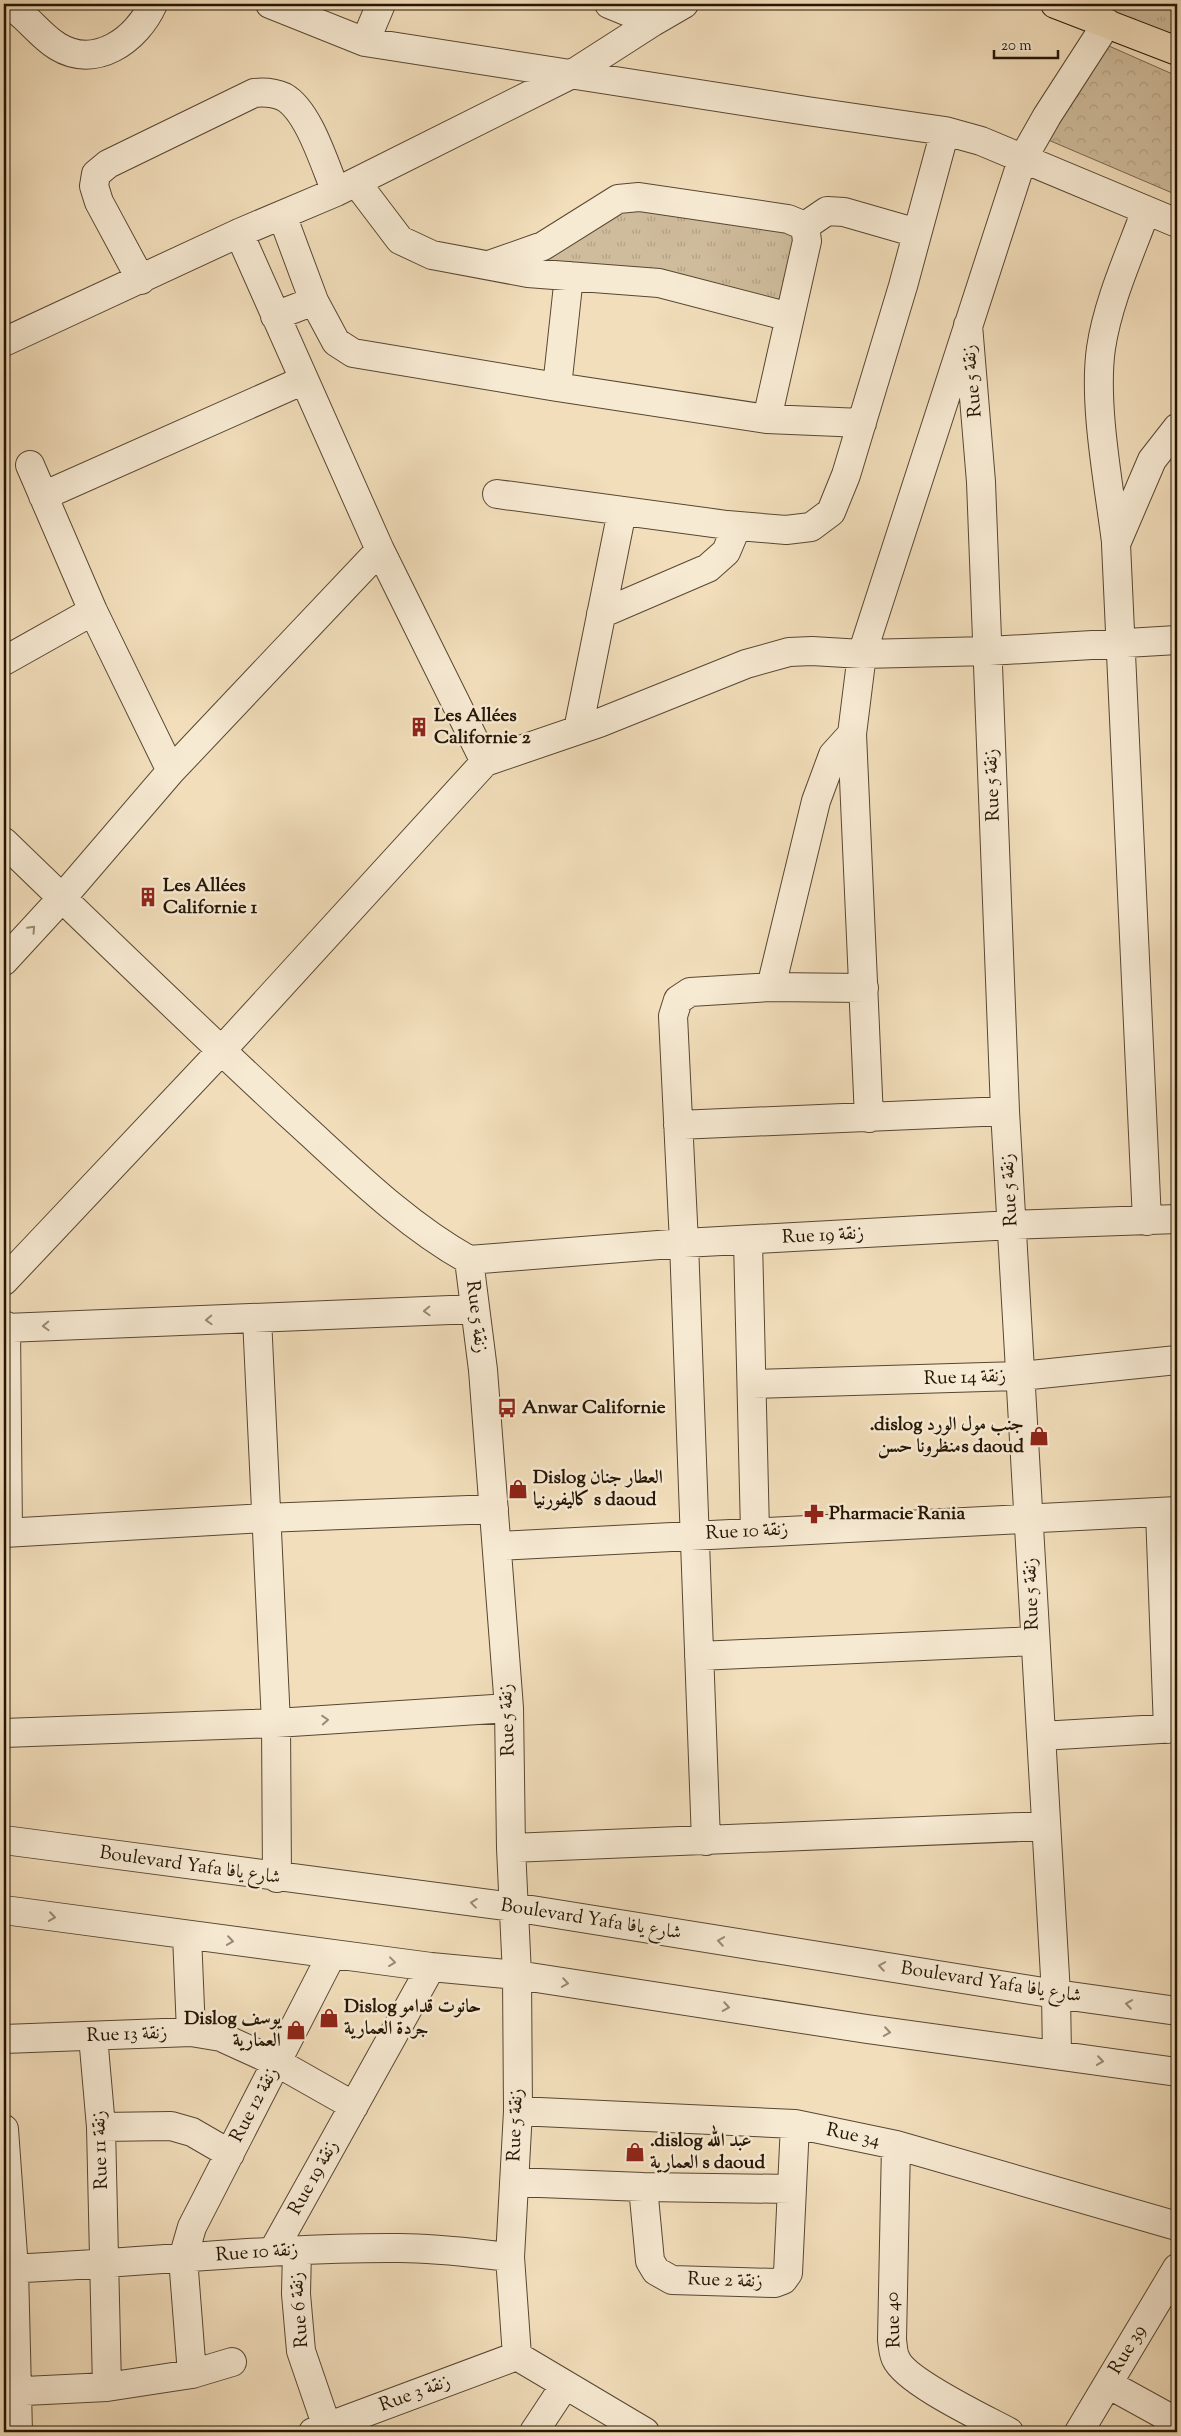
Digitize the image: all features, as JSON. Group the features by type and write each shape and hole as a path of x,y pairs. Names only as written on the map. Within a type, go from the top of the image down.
{"main road":[{"path":"1055,4 1177,51"}],"street":[{"path":"7,4 30,20 57,46 79,56 102,52 122,42 140,27 153,4"},
{"path":"270,4 365,42 807,112 945,131 981,141 1022,160 1177,223"},
{"path":"365,42 381,4"},
{"path":"609,4 653,22"},
{"path":"4,342 239,233 346,187 572,74 684,4"},
{"path":"869,1118 852,734 862,654 1022,160 1047,116 1107,23"},
{"path":"141,280 99,202 94,186 96,174 108,164 254,93 267,92 284,98 302,114 346,187 400,240 432,255 528,273 659,283 790,317"},
{"path":"497,494 737,526 786,530 811,527 831,512 846,475 862,423 918,232 945,131"},
{"path":"489,265 544,246 618,199 639,197 788,219 805,226"},
{"path":"1146,210 1109,313 1101,348 1099,378 1116,544 1119,644 1147,1221"},
{"path":"805,226 827,211 844,212 918,232"},
{"path":"282,215 314,302 336,342 352,353 767,419 862,423"},
{"path":"767,419 807,241 805,226"},
{"path":"239,233 380,550 484,762"},
{"path":"558,387 569,276"},
{"path":"276,316 314,302"},
{"name":"Rue 5 زنقة","path":"968,325 981,482 989,650 1005,1111 1030,1518 1034,1640 1056,1994 1056,2055"},
{"path":"43,496 304,380"},
{"path":"1116,544 1152,460 1177,428"},
{"path":"30,465 93,610 171,771"},
{"path":"578,730 622,511"},
{"path":"601,614 708,568 726,552 737,526"},
{"path":"4,961 62,898 171,771 380,550"},
{"path":"4,661 93,610"},
{"path":"4,1282 221,1051 484,762 578,730 746,664 789,652 812,650 862,654 989,650 1177,640"},
{"path":"772,987 816,801 833,755 852,734"},
{"path":"4,842 221,1051 385,1201 446,1247 469,1260"},
{"path":"706,1841 684,1244 673,1016 678,1000 690,992 772,987 864,988"},
{"path":"678,1126 1005,1111"},
{"name":"Rue 19 زنقة","path":"469,1260 684,1244 1177,1219"},
{"path":"748,1241 755,1532"},
{"name":"Rue 5 زنقة","path":"469,1260 476,1309 494,1509 508,1708 513,1908 517,1975 518,2111 510,2257 516,2356"},
{"path":"476,1309 5,1326 6,1533 265,1518 494,1509"},
{"path":"257,1318 276,1723 277,1878"},
{"name":"Rue 14 زنقة","path":"752,1384 1021,1376 1177,1360"},
{"path":"1041,1736 1173,1728 1169,1511"},
{"name":"Rue 10 زنقة","path":"497,1546 1169,1511"},
{"path":"699,1656 1034,1640"},
{"path":"4,1733 276,1723 508,1708"},
{"path":"511,1848 1045,1826"},
{"name":"Boulevard Yafa شارع يافا","path":"4,1840 277,1878 513,1908 1056,1994 1177,2011"},
{"path":"4,1910 431,1967 517,1975 868,2029 1177,2072"},
{"path":"187,1935 191,2032"},
{"name":"Rue 12 زنقة","path":"183,2258 192,2228 278,2063 332,1954"},
{"name":"Rue 19 زنقة","path":"285,2251 354,2106 431,1967"},
{"name":"Rue 13 زنقة","path":"4,2039 191,2032 221,2037 278,2063 354,2106"},
{"name":"Rue 11 زنقة","path":"93,2036 101,2127 107,2387"},
{"name":"Rue 34","path":"518,2111 796,2124 896,2145 1177,2226"},
{"name":"Rue 2 زنقة","path":"643,2187 650,2261 656,2271 672,2280 775,2283 783,2280 788,2273 791,2189 796,2124"},
{"path":"101,2127 171,2126 192,2132 230,2154"},
{"path":"4,2129 11,2391 18,2432"},
{"name":"Rue 40","path":"896,2145 892,2340 896,2359 905,2371 924,2384 1009,2432"},
{"name":"Rue 5 زنقة","path":"514,2182 643,2187 791,2189"},
{"name":"Rue 10 زنقة","path":"9,2269 285,2251 409,2248 510,2257"},
{"name":"Rue 6 زنقة","path":"285,2251 296,2294 301,2350 320,2430"},
{"path":"183,2258 192,2374"},
{"name":"Rue 39","path":"1079,2432 1177,2268"},
{"path":"516,2356 645,2432"},
{"name":"Rue 3 زنقة","path":"320,2430 516,2356"},
{"path":"11,2391 107,2387 192,2374 232,2362"},
{"path":"1108,2384 1177,2422"},
{"path":"534,2432 565,2385"}],"green space":[{"path":"1091,4 1177,4 1177,39"},
{"path":"1109,46 1177,76 1177,195 1046,139"},
{"path":"620,205 790,227 798,244 788,294 772,303 544,268 544,252"}],"place":[{"name":"Les Allées Californie 2","path":"419,727"},
{"name":"Les Allées Californie 1","path":"148,897"},
{"name":"Anwar Californie","path":"507,1408"},
{"name":".dislog جنب مول الورد منظرونا حسنs daoud","path":"1039,1436"},
{"name":"Dislog العطار جنان كاليفورنيا s daoud","path":"518,1489"},
{"name":"Pharmacie Rania","path":"814,1514"},
{"name":"Dislog حانوت قدامو جردة العمارية","path":"329,2018"},
{"name":"Dislog يوسف العمارية","path":"296,2030"},
{"name":".dislog عبد الله العمارية s daoud","path":"635,2152"}]}
